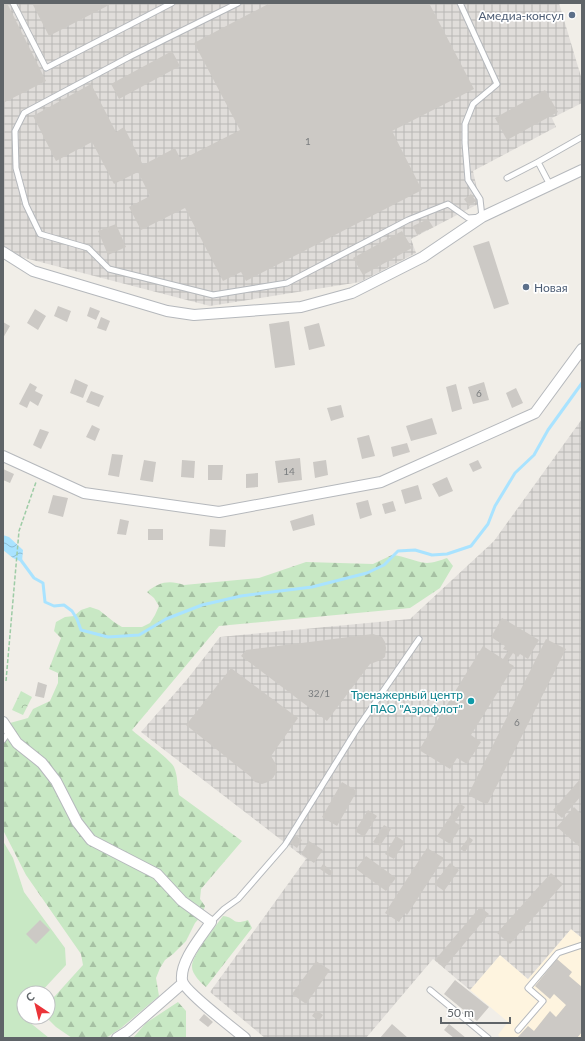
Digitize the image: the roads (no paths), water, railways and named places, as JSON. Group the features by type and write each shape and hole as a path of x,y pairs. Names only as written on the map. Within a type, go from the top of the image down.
{"street":[{"path":"3,252 33,271 167,311 194,314 293,308 352,293 423,257 482,217 582,170"},
{"path":"3,456 84,493 219,512 381,482 535,413 582,349"},
{"path":"3,722 6,736 42,763 56,781 77,822 91,840 157,874 182,901 211,922 188,957 184,968 182,979 183,983 194,995 245,1038"},
{"path":"117,1038 128,1031 183,983"}],"lane":[{"path":"13,3 46,68 172,3"},
{"path":"238,3 131,56 24,114 16,131 16,168 26,205 40,234 88,248 109,269 213,295 287,283 408,220 448,204 468,218 482,217 480,199 468,180 465,124 473,104 497,84 460,3"},
{"path":"507,178 582,137"},
{"path":"538,162 550,185"},
{"path":"211,922 224,909 238,899 287,841 357,729 418,639"},
{"path":"518,1030 543,1001 528,988 558,953 582,945"},
{"path":"430,990 488,1038"}],"water":[{"path":"3,535 9,537 23,550 22,562 13,558 3,550"}],"waterway":[{"path":"20,559 34,578 43,583 45,602 54,606 64,605 72,611 81,630 108,637 139,635 166,619 202,605 241,596 312,587 367,573 384,565 398,551 415,550 432,555 447,554 471,546 488,524 495,506 515,473 534,455 548,430 582,383"}],"place":[{"name":"Амедиа-консул","path":"572,15"},
{"name":"Новая","path":"526,287"},
{"name":"Тренажерный центр ПАО \"Аэрофлот\"","path":"471,701"}]}
